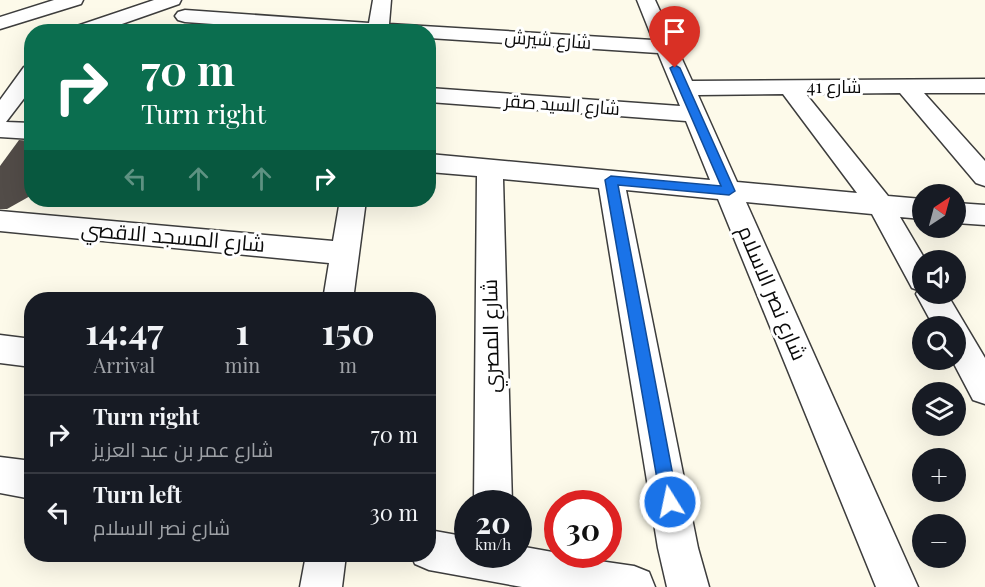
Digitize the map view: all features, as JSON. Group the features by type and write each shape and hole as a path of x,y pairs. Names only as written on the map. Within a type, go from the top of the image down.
{"street":[{"path":"0,24 74,0"},
{"path":"69,24 87,0"},
{"path":"102,24 172,0"},
{"path":"230,0 176,19 268,24"},
{"path":"379,24 382,0"},
{"name":"شارع نصر الاسلام","path":"641,0 666,47 729,191 897,587"},
{"name":"شارع شيرش","path":"436,32 666,47"},
{"path":"0,76 24,68"},
{"path":"0,116 24,83"},
{"name":"شارع 41","path":"689,101 789,87 985,86"},
{"path":"789,87 880,205 912,262"},
{"path":"906,87 985,177"},
{"name":"شارع السيد صقر","path":"436,95 689,101"},
{"path":"0,129 24,131"},
{"path":"436,164 912,208"},
{"name":"شارع المصري","path":"490,169 493,490"},
{"path":"611,180 681,564 688,587"},
{"path":"339,292 352,207"},
{"path":"966,214 985,215"},
{"name":"شارع المسجد الاقصي","path":"0,221 345,253"},
{"path":"0,349 24,352"},
{"path":"966,355 985,389"},
{"path":"0,475 24,479"},
{"path":"436,552 454,556"},
{"path":"321,587 325,562"},
{"path":"504,568 634,587"}],"building":[{"path":"19,140 24,140 24,199 7,209 0,209 0,166"}],"route":[{"path":"670,502 611,180 729,191 675,68"}]}
